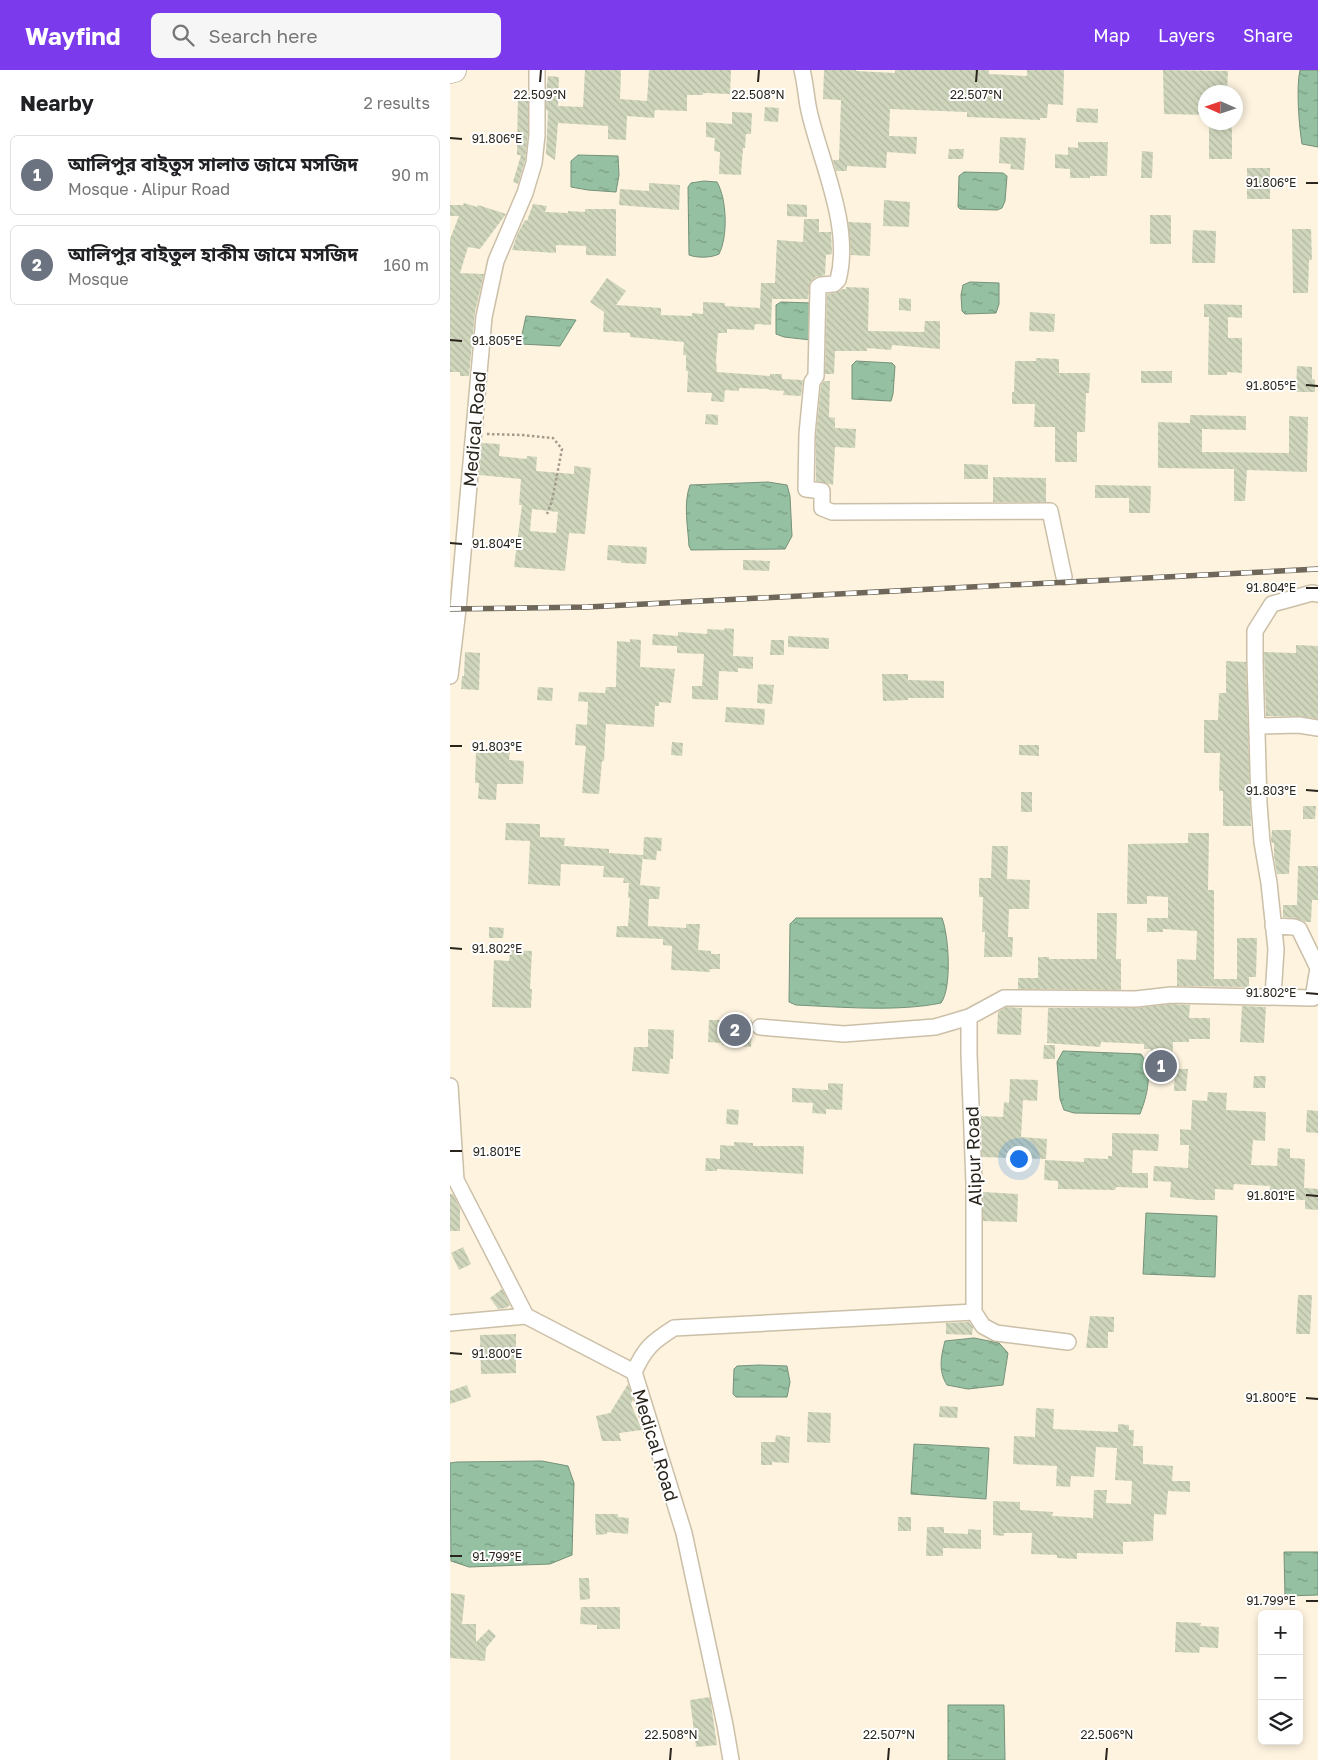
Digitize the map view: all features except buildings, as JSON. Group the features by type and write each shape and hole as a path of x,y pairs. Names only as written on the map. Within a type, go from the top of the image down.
{"main road":[{"path":"450,71 454,70"}],"street":[{"name":"Medical Road","path":"450,676 484,317 496,261 526,193 534,163 537,135 537,70"},
{"path":"802,70 809,113 837,212 841,245 838,280 834,284 818,287 816,376 812,382 807,434 806,489 822,491 822,508 832,512 1050,511 1064,577"},
{"path":"1273,997 1276,949 1259,804 1255,631 1272,604 1312,593 1318,594"},
{"path":"1257,726 1299,725 1318,728"},
{"path":"760,1027 844,1034 935,1026 969,1017 1004,998 1136,999 1171,995 1313,998 1318,968 1299,929 1273,926"},
{"name":"Alipur Road","path":"969,1017 974,1183 974,1312"},
{"path":"450,1086 453,1181 526,1316 450,1323"},
{"path":"634,1372 642,1354 655,1341 674,1328 974,1312 983,1326 996,1333 1068,1342"},
{"name":"Medical Road","path":"526,1316 634,1372 684,1534 725,1725 730,1760"}],"path":[{"path":"474,433 553,438 562,449 552,501 547,514"}],"water":[{"path":"1300,70 1318,70 1318,147 1302,144 1298,96"},
{"path":"578,155 618,156 619,175 616,192 571,187 571,161"},
{"path":"964,172 1003,173 1007,176 1005,201 1002,208 997,210 960,209 958,207 959,176"},
{"path":"717,182 723,198 725,228 719,254 700,257 689,255 688,187 691,183"},
{"path":"970,282 999,283 999,304 996,313 965,314 962,311 961,295 963,285"},
{"path":"781,302 812,303 811,340 784,337 776,334 776,305"},
{"path":"526,316 576,320 560,346 520,344"},
{"path":"856,361 892,363 895,366 891,401 852,399 852,365"},
{"path":"768,482 787,485 790,496 792,536 785,549 691,550 689,546 686,508 690,485"},
{"path":"796,918 942,918 948,949 948,974 947,986 941,1003 924,1006 869,1008 796,1005 789,1002 790,924"},
{"path":"1063,1051 1141,1054 1147,1068 1148,1084 1140,1114 1074,1113 1064,1110 1060,1099 1057,1062"},
{"path":"1146,1213 1217,1216 1215,1277 1143,1274"},
{"path":"974,1338 999,1343 1008,1353 1003,1385 968,1389 947,1385 941,1369 945,1341"},
{"path":"737,1366 787,1366 790,1382 787,1397 736,1397 733,1394 734,1369"},
{"path":"914,1444 989,1448 986,1499 911,1494"},
{"path":"542,1461 568,1466 574,1483 572,1555 550,1564 469,1567 451,1561 450,1463"},
{"path":"1284,1552 1318,1552 1318,1595 1285,1596"},
{"path":"948,1705 1004,1705 1005,1760 948,1760"}],"railway":[{"path":"450,609 588,607 1318,569"}],"place":[{"name":"আলিপুর বাইতুল হাকীম জামে মসজিদ","path":"735,1030"},
{"name":"আলিপুর বাইতুস সালাত জামে মসজিদ","path":"1161,1066"}]}
